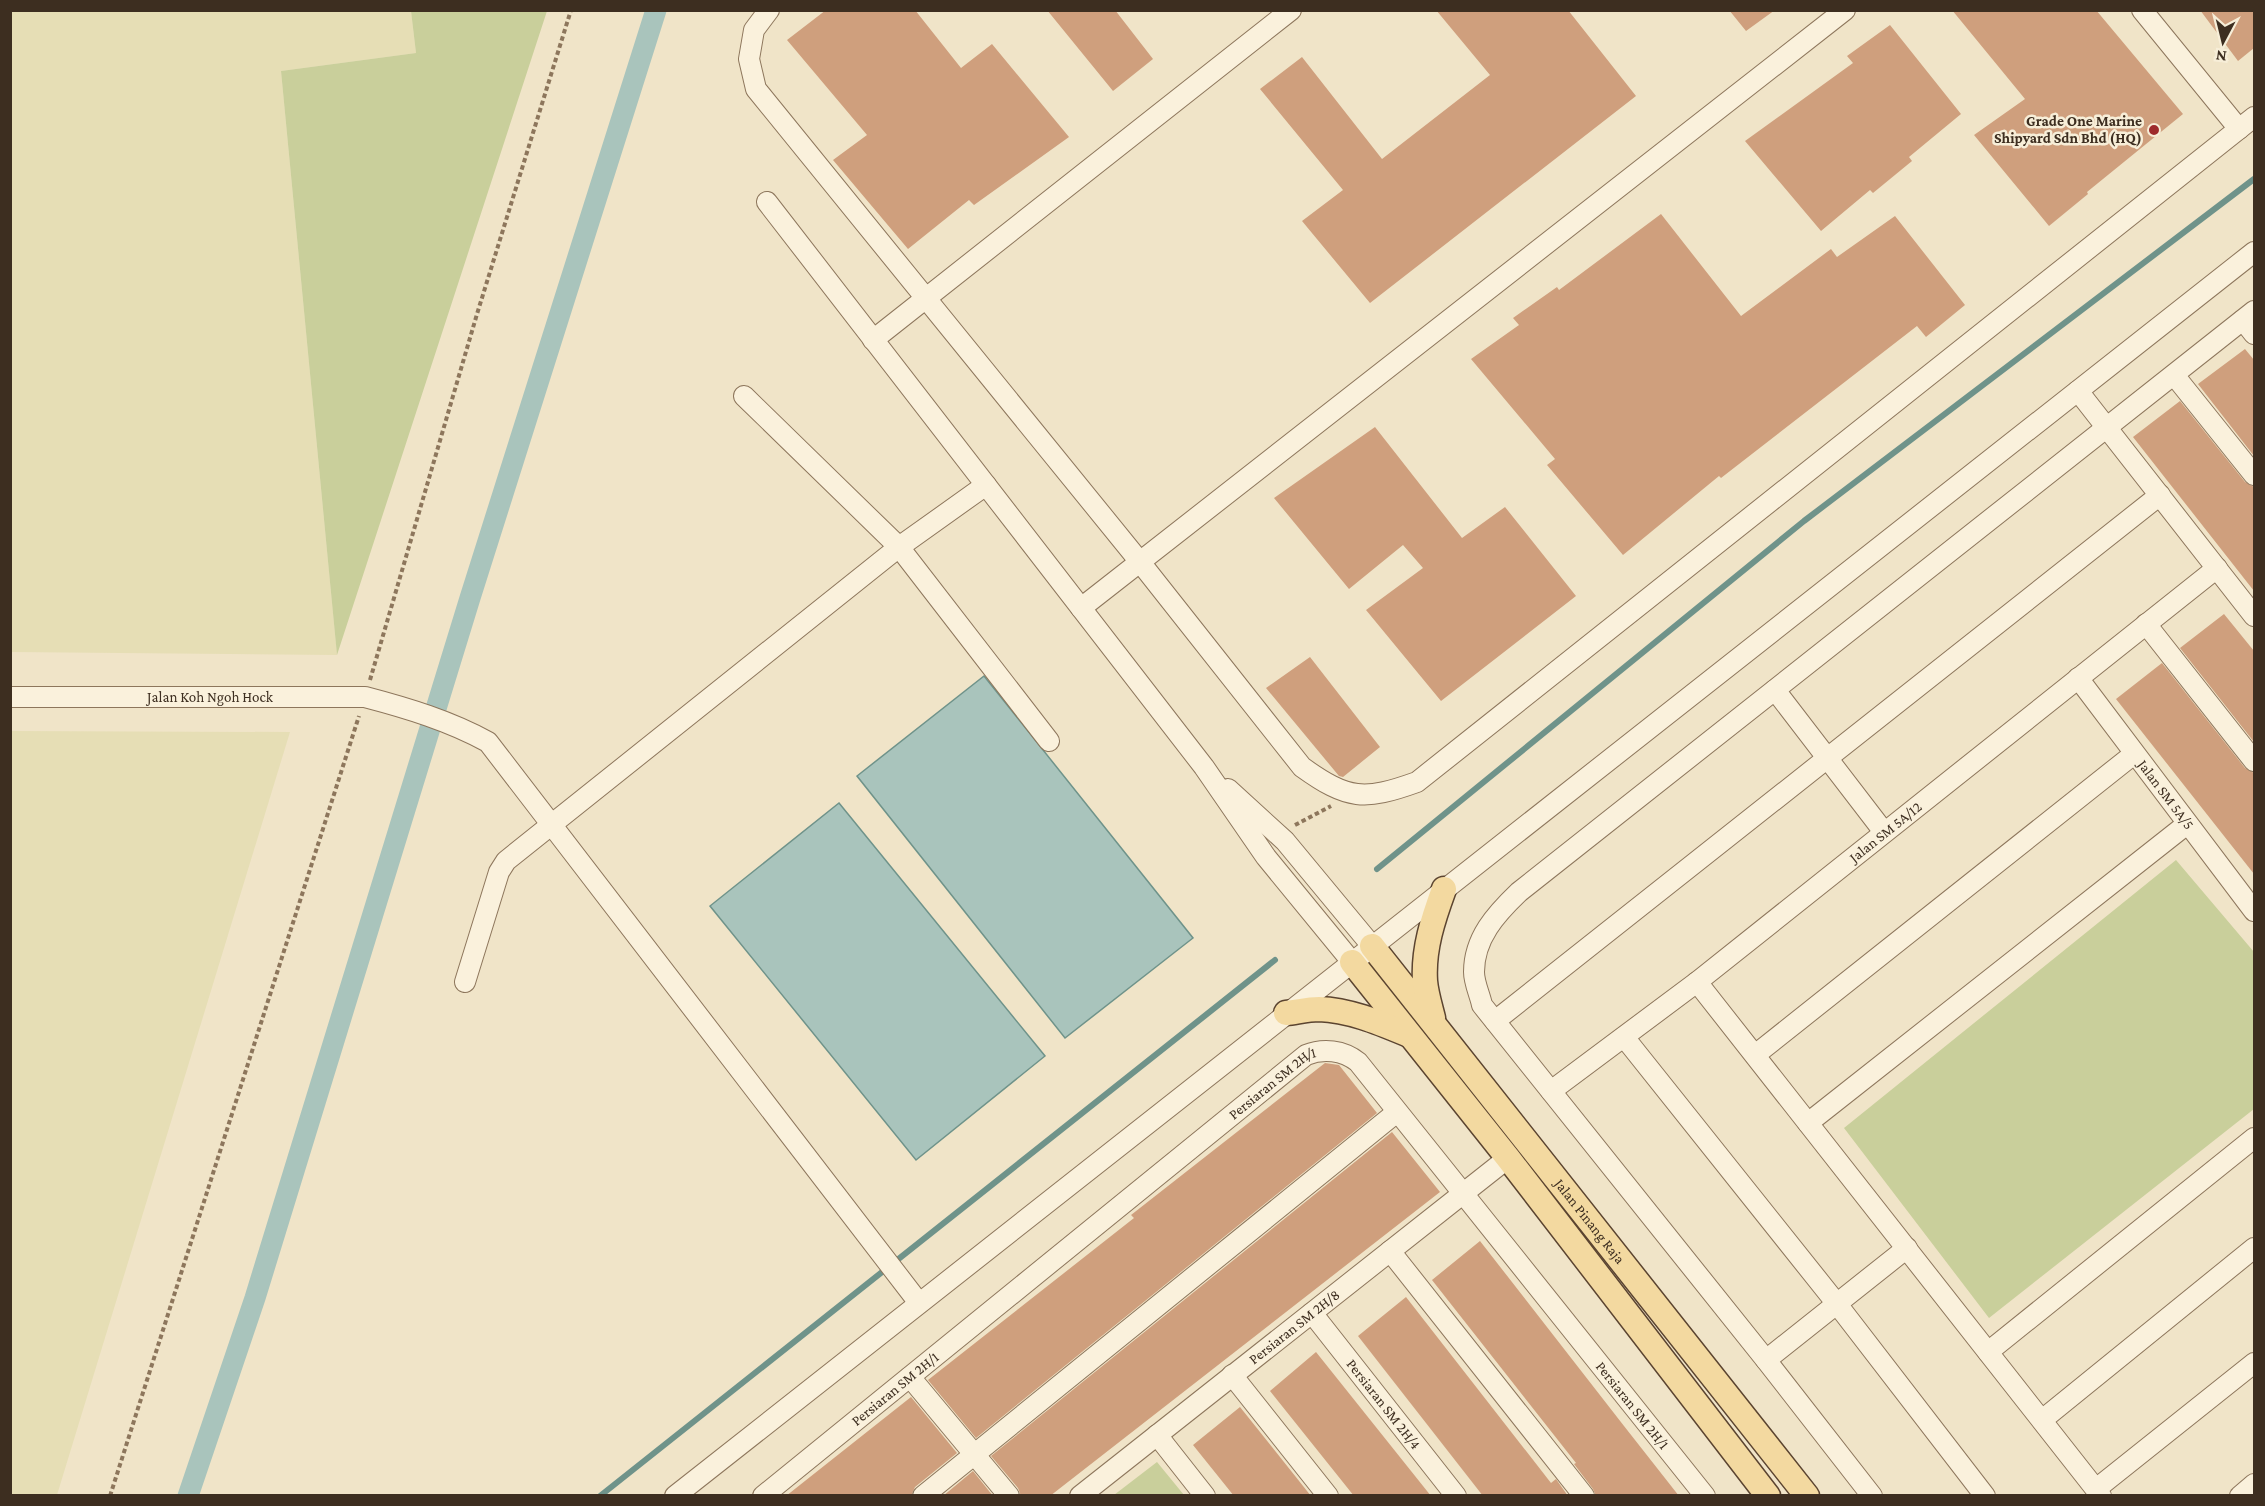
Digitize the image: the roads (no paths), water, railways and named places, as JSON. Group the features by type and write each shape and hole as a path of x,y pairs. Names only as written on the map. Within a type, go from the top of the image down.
{"main road":[{"path":"1433,1023 1425,981 1427,947 1431,925 1444,889"},
{"name":"Jalan Pinang Raja","path":"1372,946 1807,1496"},
{"path":"1352,962 1508,1158 1768,1496"},
{"path":"1286,1013 1318,1009 1343,1013 1376,1021 1411,1036"}],"street":[{"path":"769,10 754,30 750,59 756,89 1140,562 1302,766 1324,783 1352,795 1385,794 1418,782 2254,117"},
{"path":"873,340 1291,10"},
{"path":"1081,608 1845,10"},
{"path":"2142,10 2238,129"},
{"path":"767,202 1204,767 1266,857 1352,962"},
{"path":"675,1496 2254,252"},
{"path":"1872,1496 1482,1005 1474,973 1480,939 1496,915 1519,892 2174,375 2251,322"},
{"path":"2174,375 2254,475"},
{"path":"2078,391 2254,616"},
{"path":"744,396 899,547 1049,741"},
{"path":"465,982 499,872 506,861 899,547 986,485"},
{"path":"1496,1021 2160,495"},
{"name":"Jalan SM 5A/12","path":"1551,1091 1697,982 2217,568"},
{"path":"2146,624 2254,761"},
{"name":"Jalan SM 5A/5","path":"2078,678 2254,911"},
{"path":"1775,690 1884,832"},
{"name":"Jalan Koh Ngoh Hock","path":"10,697 365,697 408,708 473,733 489,742 919,1303"},
{"path":"1755,1055 2134,754"},
{"path":"1204,767 1278,834 1372,946"},
{"path":"1808,1123 2187,824"},
{"path":"1697,982 2099,1492 2254,1363"},
{"path":"1624,1036 1837,1304 1985,1496"},
{"name":"Persiaran SM 2H/1","path":"763,1496 1306,1055 1317,1051 1332,1051 1350,1055 1358,1062 1704,1496"},
{"path":"923,1496 1397,1112"},
{"path":"1988,1352 2254,1139"},
{"name":"Persiaran SM 2H/8","path":"1080,1496 1508,1158"},
{"path":"1766,1360 1907,1248"},
{"path":"2042,1420 2254,1248"},
{"path":"1390,1251 1584,1496"},
{"name":"Persiaran SM 2H/4","path":"1312,1312 1456,1496"},
{"path":"1232,1376 1328,1496"},
{"path":"910,1377 1009,1496"},
{"path":"1157,1434 1205,1496"},
{"path":"2240,1496 2254,1484"}],"water":[{"path":"984,676 1193,938 1065,1038 857,776"},
{"path":"839,803 1045,1056 916,1160 710,906"}],"waterway":[{"path":"188,1496 255,1298 470,598 656,10"},
{"path":"1377,869 1804,521 2254,179"},
{"path":"600,1496 1275,960"}],"place":[{"name":"Grade One Marine Shipyard Sdn Bhd (HQ)","path":"2154,130"}]}
